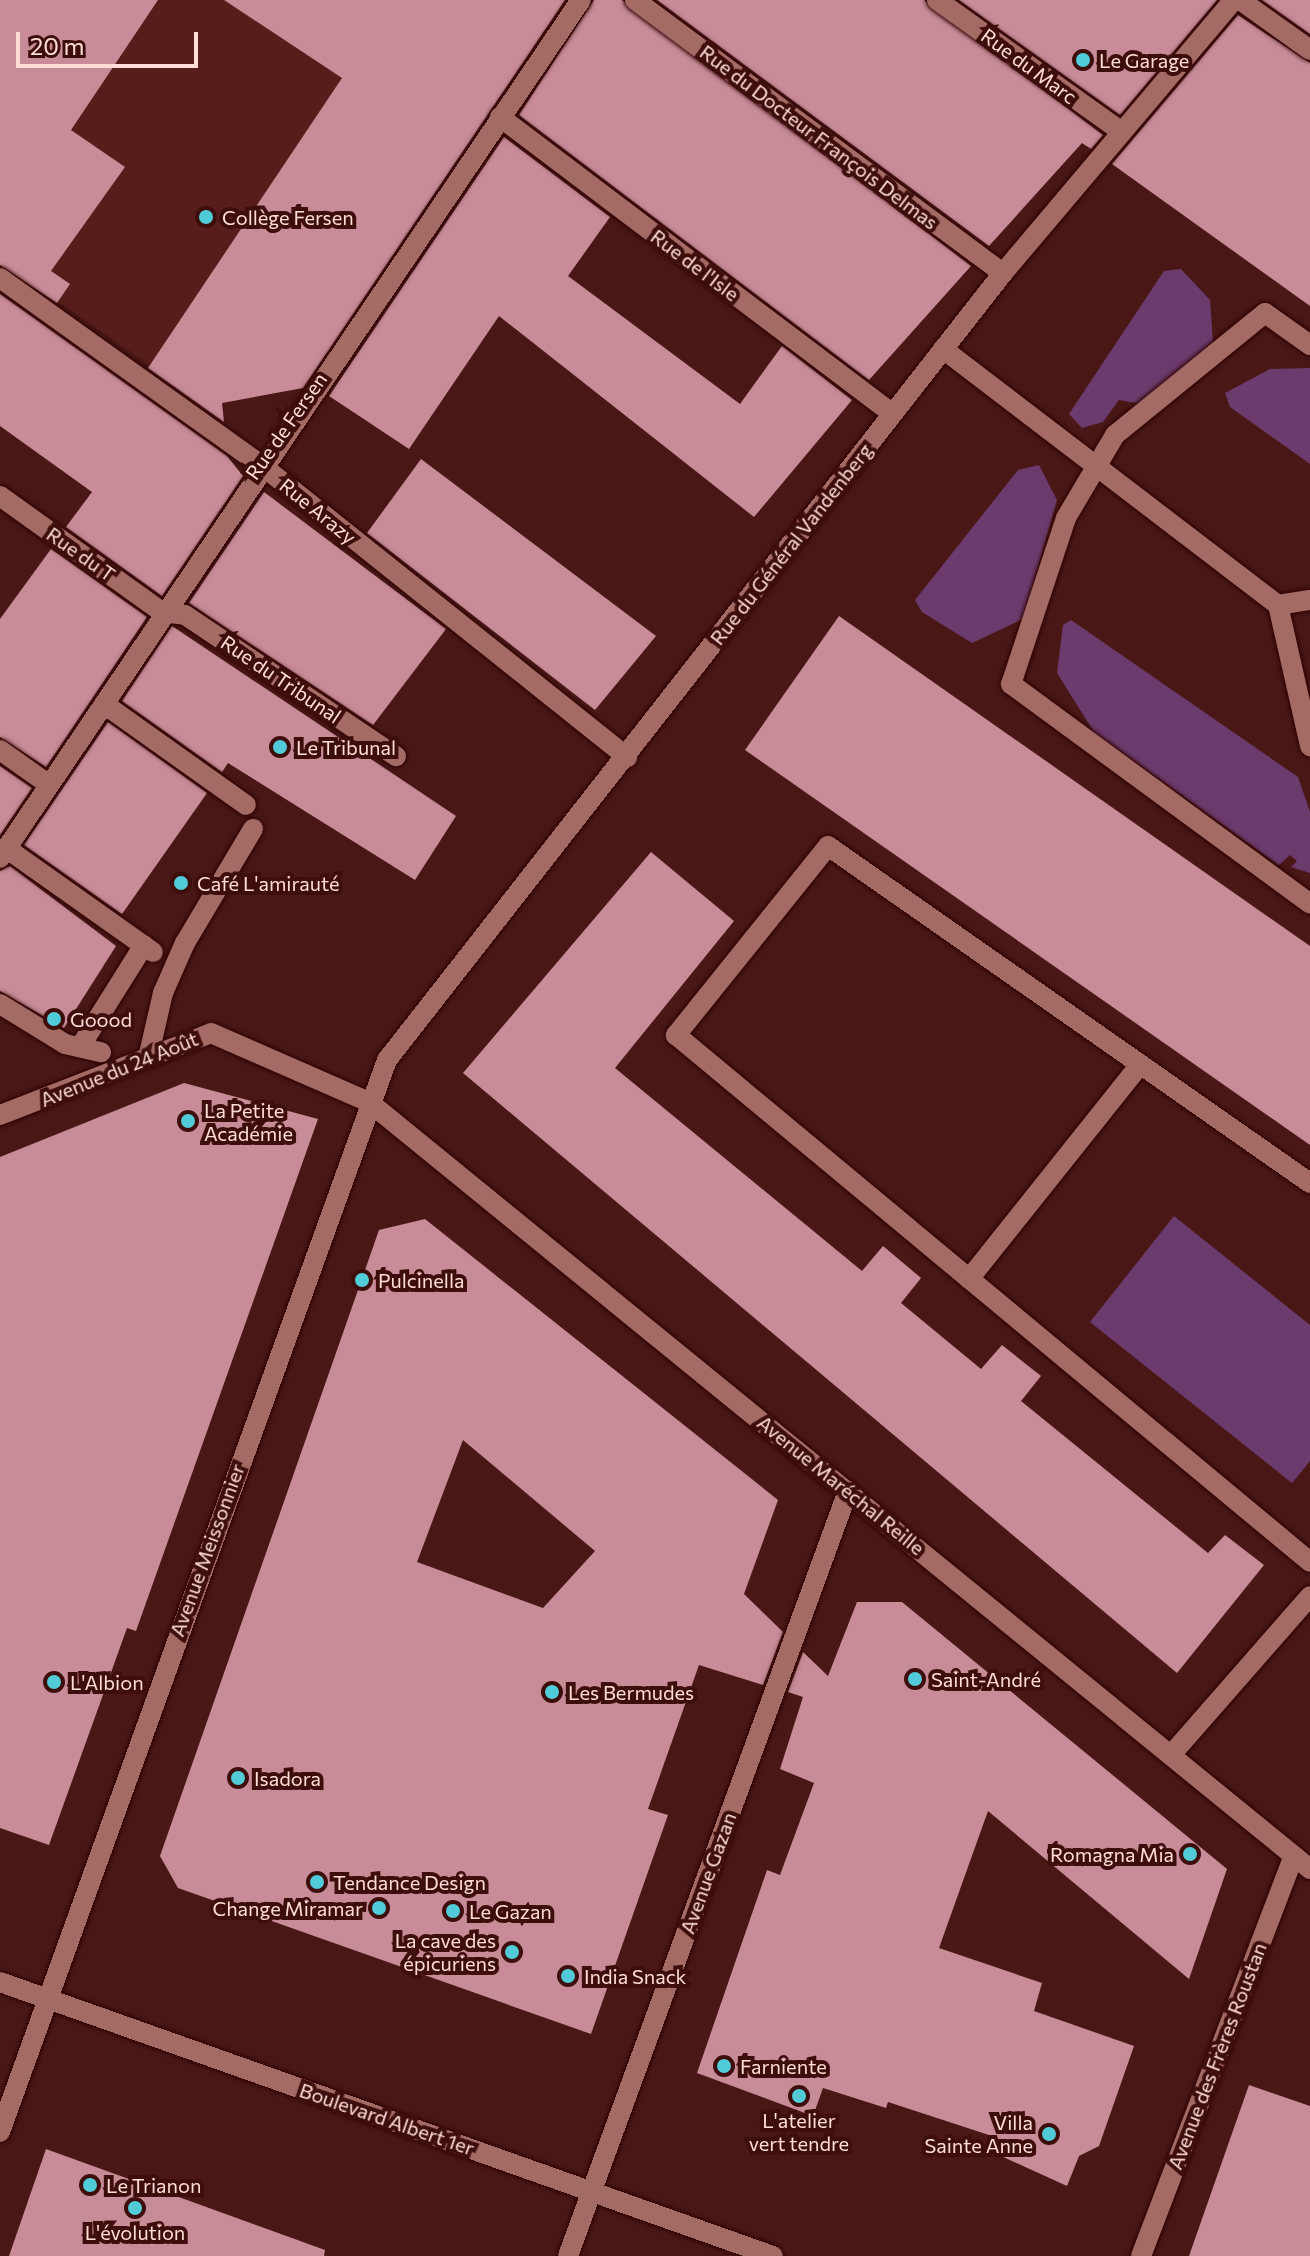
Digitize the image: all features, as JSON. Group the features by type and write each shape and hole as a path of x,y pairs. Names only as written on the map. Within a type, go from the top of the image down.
{"street":[{"name":"Rue de Fersen","path":"3,853 260,464 581,0"},
{"name":"Rue du Docteur François Delmas","path":"635,0 1003,273"},
{"name":"Rue du Marc","path":"937,0 1122,132"},
{"name":"Rue du Général Vandenberg","path":"369,1102 387,1060 627,757 891,413 1003,273 1237,0"},
{"path":"1237,0 1310,50"},
{"name":"Rue de l'Isle","path":"500,117 891,413"},
{"name":"Rue Arazy","path":"0,278 260,464 627,757"},
{"path":"1310,345 1265,313 1115,435 1066,518 1011,684 1310,904"},
{"path":"943,349 1278,605 1310,746"},
{"name":"Rue du T","path":"0,496 162,612"},
{"path":"1278,605 1310,600"},
{"name":"Rue du Tribunal","path":"162,612 185,615 396,756"},
{"path":"104,704 246,805"},
{"path":"0,750 48,784"},
{"path":"149,1054 163,993 185,943 253,829"},
{"path":"1310,1183 828,846 676,1035 1310,1562"},
{"path":"3,853 149,948 80,1047"},
{"path":"0,1004 80,1047 101,1052"},
{"name":"Avenue du 24 Août","path":"0,1115 149,1054 211,1033 369,1102"},
{"path":"969,1279 1140,1065"},
{"name":"Avenue Maréchal Reille","path":"369,1102 1310,1869"},
{"name":"Avenue Meissonnier","path":"0,2132 44,1998 369,1102"},
{"name":"Avenue Gazan","path":"568,2256 848,1491"},
{"path":"1171,1755 1310,1596"},
{"name":"Avenue des Frères Roustan","path":"1141,2256 1294,1856"},
{"name":"Boulevard Albert 1er","path":"0,1982 773,2256"}],"shaded area":[{"name":"Collège Fersen","path":"0,0 557,0 282,392 208,406 0,261"},
{"path":"1181,269 1210,300 1213,342 1199,363 1141,404 1119,400 1103,422 1082,428 1069,414 1164,271"},
{"path":"1310,368 1310,464 1230,407 1225,393 1270,369"},
{"path":"1039,465 1057,500 1023,619 972,643 922,612 915,600 1018,470"},
{"path":"1071,620 1298,777 1310,812 1310,873 1291,867 1297,861 1290,855 1279,865 1094,732 1057,673 1063,625"},
{"path":"1174,1216 1310,1325 1310,1461 1292,1483 1090,1322"}],"building":[{"path":"0,0 158,0 71,130 125,167 51,271 70,284 57,303 0,265"},
{"path":"224,0 565,0 303,388 222,403 224,422 148,368 342,78"},
{"path":"594,0 622,0 971,266 869,380 519,115"},
{"path":"657,0 924,0 1103,135 1091,149 1082,143 989,246"},
{"path":"959,0 1217,0 1120,115"},
{"path":"1262,0 1310,0 1310,34"},
{"path":"1238,15 1310,63 1310,306 1112,164"},
{"path":"504,137 610,217 568,276 740,404 782,346 852,400 754,517 499,316 409,449 329,396"},
{"path":"0,294 227,456 243,476 162,596 66,527 92,492 0,426"},
{"path":"421,459 656,636 595,710 367,533"},
{"path":"264,492 446,629 373,725 189,603"},
{"path":"51,549 147,617 46,767 0,737 0,619"},
{"path":"839,616 1310,946 1310,1145 745,750"},
{"name":"Le Tribunal","path":"172,626 456,816 415,880 228,763 222,772 122,701"},
{"path":"108,722 207,793 122,914 24,845"},
{"path":"0,766 32,788 0,835"},
{"path":"651,852 734,921 615,1068 862,1271 883,1246 921,1278 901,1303 981,1369 1002,1345 1041,1376 1021,1401 1208,1553 1225,1535 1264,1565 1177,1673 463,1073"},
{"path":"10,866 116,946 64,1028 0,991 0,871"},
{"path":"184,1083 318,1119 136,1631 127,1628 49,1845 0,1828 0,1157"},
{"path":"425,1219 778,1500 744,1594 783,1632 763,1685 699,1665 648,1809 668,1815 591,2034 178,1888 160,1856 379,1230","holes":["463,1440 595,1551 543,1608 417,1562"]},
{"path":"857,1602 902,1602 1227,1869 1189,1979 988,1811 939,1948 1042,1983 1034,2011 1134,2046 1099,2146 1079,2156 1067,2186 990,2151 995,2137 888,2102 886,2108 823,2088 813,2116 697,2073 767,1870 780,1875 814,1783 780,1769 803,1697 788,1692 803,1652 828,1676"},
{"path":"1249,2085 1310,2106 1310,2256 1189,2256"},
{"name":"Le Trianon","path":"46,2149 325,2250 324,2256 9,2256"}],"place":[{"name":"Le Garage","path":"1083,60"},
{"name":"Collège Fersen","path":"206,217"},
{"name":"Le Tribunal","path":"280,747"},
{"name":"Café L'amirauté","path":"181,883"},
{"name":"Goood","path":"54,1019"},
{"name":"La Petite Académie","path":"188,1121"},
{"name":"Pulcinella","path":"362,1280"},
{"name":"Saint-André","path":"915,1679"},
{"name":"L'Albion","path":"54,1682"},
{"name":"Les Bermudes","path":"552,1692"},
{"name":"Isadora","path":"238,1778"},
{"name":"Romagna Mia","path":"1190,1854"},
{"name":"Tendance Design","path":"317,1882"},
{"name":"Change Miramar","path":"379,1908"},
{"name":"Le Gazan","path":"453,1911"},
{"name":"La cave des épicuriens","path":"512,1952"},
{"name":"India Snack","path":"568,1976"},
{"name":"Farniente","path":"724,2066"},
{"name":"L'atelier vert tendre","path":"799,2096"},
{"name":"Villa Sainte Anne","path":"1049,2134"},
{"name":"Le Trianon","path":"90,2185"},
{"name":"L'évolution","path":"135,2208"}]}
